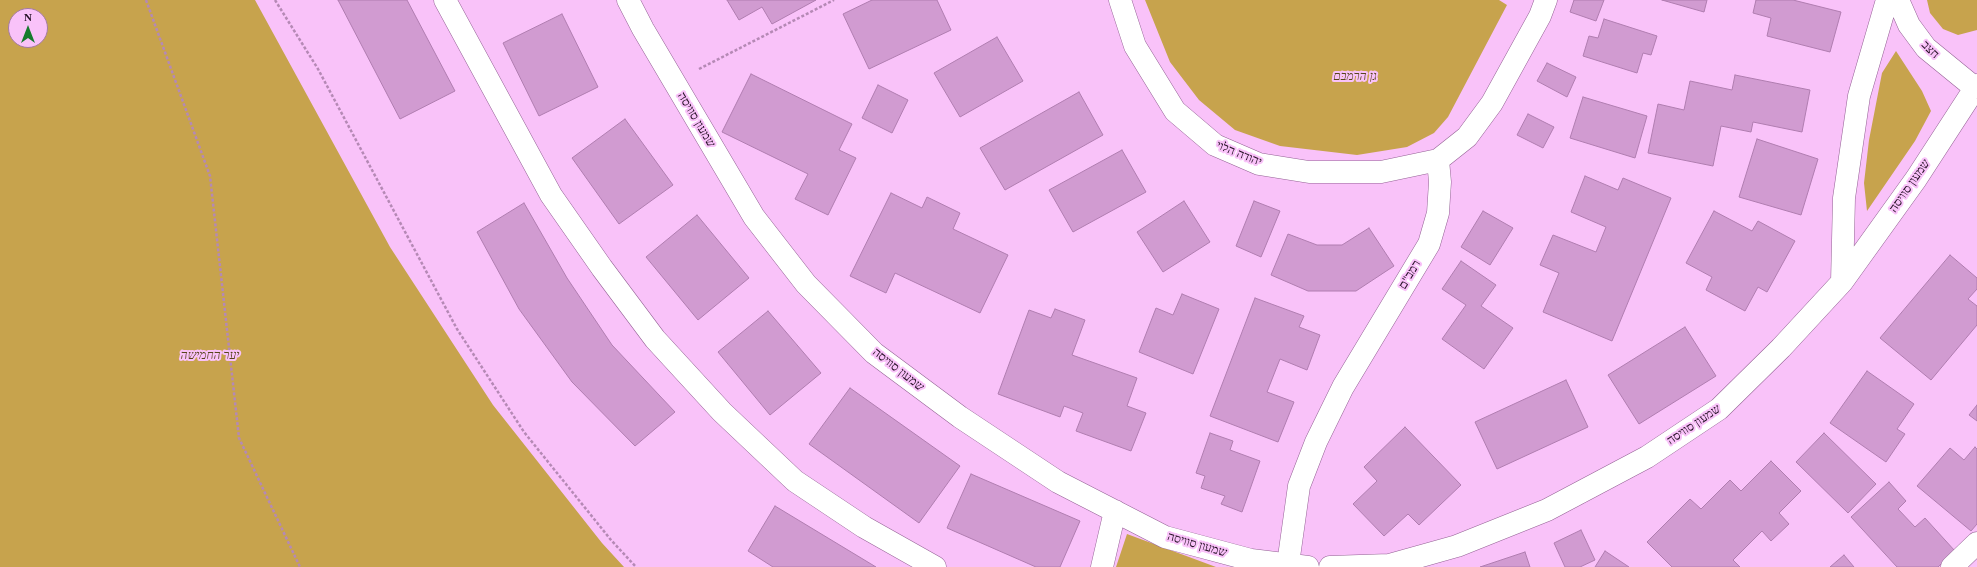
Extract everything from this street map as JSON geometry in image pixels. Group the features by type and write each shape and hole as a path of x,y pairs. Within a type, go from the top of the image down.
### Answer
{"street":[{"path":"445,0 551,195 602,268 655,339 722,412 795,481 864,527 935,567"},
{"name":"שמעון סוויסה","path":"628,0 674,82 754,217 806,284 874,353 960,417 1058,482 1165,537 1251,560 1298,566"},
{"name":"יהודה הלוי","path":"1120,0 1135,46 1175,111 1215,145 1259,164 1309,172 1381,172 1438,160"},
{"path":"1438,160 1467,137 1492,103 1540,16 1546,0"},
{"path":"1842,282 1844,198 1859,96 1887,0"},
{"name":"חצב","path":"1898,0 1909,25 1926,48 1976,87"},
{"name":"שמעון סוויסה","path":"1330,567 1389,565 1458,546 1548,510 1647,457 1719,410 1781,348 1842,282 1916,179 1976,87"},
{"name":"רמב\"ם","path":"1298,566 1299,486 1316,442 1343,386 1429,244 1438,213 1440,182 1438,160"},
{"path":"1102,567 1115,511"},
{"path":"1952,567 1977,543"}],"path":[{"path":"146,0 210,176 239,438 300,567"},
{"path":"275,0 318,69 457,329 524,432 611,540 636,567"},
{"path":"674,82 834,0"}],"green space":[{"name":"יער החמישה","path":"0,0 255,0 390,247 493,405 602,543 624,567 0,567"},
{"name":"גן הרמבם","path":"1145,0 1499,0 1507,5 1448,117 1434,133 1407,147 1357,155 1280,146 1235,130 1199,100 1170,62"},
{"path":"1927,0 1977,0 1977,30 1958,35 1943,29 1930,13"},
{"path":"1896,51 1922,91 1931,111 1915,141 1867,211 1864,183 1869,140 1882,73"},
{"path":"1127,534 1216,567 1116,567"}],"building":[{"path":"338,0 407,0 455,91 400,119"},
{"path":"727,0 816,0 772,24 762,7 739,20"},
{"path":"872,0 937,0 951,30 869,69 843,14"},
{"path":"1574,0 1604,0 1596,21 1570,12"},
{"path":"1662,0 1707,0 1704,12"},
{"path":"1756,0 1793,0 1841,12 1830,52 1767,36 1771,18 1753,13"},
{"path":"562,14 598,87 539,116 503,43"},
{"path":"1604,19 1657,36 1651,55 1643,53 1637,73 1583,56 1589,36 1598,38"},
{"path":"997,37 1023,81 960,117 934,73"},
{"path":"1547,63 1576,77 1567,97 1537,81"},
{"path":"751,74 852,124 839,150 856,158 828,215 795,199 808,174 722,132"},
{"path":"1735,75 1810,90 1802,132 1753,122 1751,132 1721,126 1713,166 1648,153 1658,104 1684,110 1690,81 1732,90"},
{"path":"878,85 908,100 892,133 862,118"},
{"path":"1079,92 1103,135 1005,190 980,148"},
{"path":"1583,97 1647,116 1635,158 1570,138"},
{"path":"1528,114 1554,127 1543,148 1517,135"},
{"path":"625,119 673,185 619,224 572,158"},
{"path":"1757,139 1818,159 1801,215 1739,197"},
{"path":"1122,150 1146,192 1073,232 1049,190"},
{"path":"1585,176 1618,190 1623,178 1671,198 1612,341 1543,312 1559,273 1540,265 1553,235 1596,252 1606,227 1571,212"},
{"path":"891,193 922,208 927,197 960,213 953,229 1008,255 980,313 895,273 886,293 850,276"},
{"path":"1184,201 1210,242 1163,272 1137,232"},
{"path":"1254,201 1280,211 1261,257 1236,246"},
{"path":"524,203 567,278 612,345 675,412 635,446 572,382 519,309 477,232"},
{"path":"1483,211 1513,228 1490,265 1461,247"},
{"path":"1714,211 1752,231 1758,221 1795,241 1767,292 1758,287 1745,311 1706,290 1712,277 1686,263"},
{"path":"697,215 749,278 698,320 646,257"},
{"path":"1369,228 1394,266 1356,291 1308,291 1271,275 1288,234 1317,245 1342,245"},
{"path":"1950,255 1977,278 1977,289 1968,299 1977,306 1977,325 1931,380 1880,338"},
{"path":"1461,261 1496,285 1481,306 1513,328 1484,369 1442,339 1466,305 1442,289"},
{"path":"1182,294 1219,309 1193,374 1139,352 1156,308 1173,315"},
{"path":"1255,298 1304,316 1299,327 1320,335 1307,370 1280,359 1267,392 1294,402 1278,442 1210,416"},
{"path":"1055,309 1085,320 1072,355 1137,378 1127,406 1146,413 1131,451 1076,431 1083,413 1064,406 1060,417 998,394 1029,310 1051,318"},
{"path":"768,311 821,373 770,415 718,352"},
{"path":"1685,327 1716,376 1639,424 1608,375"},
{"path":"1867,371 1914,404 1897,429 1905,434 1886,462 1830,423"},
{"path":"1566,380 1588,427 1497,469 1475,422"},
{"path":"850,388 960,466 919,523 809,444"},
{"path":"1977,405 1977,421 1969,415"},
{"path":"1405,427 1461,485 1419,525 1408,514 1384,536 1353,504 1377,481 1364,467"},
{"path":"1210,433 1233,441 1230,450 1260,461 1242,512 1221,504 1225,496 1201,488 1205,476 1196,473"},
{"path":"1824,433 1876,484 1848,513 1796,462"},
{"path":"1975,447 1977,449 1977,524 1971,531 1917,486 1950,448 1964,460"},
{"path":"1771,461 1801,491 1779,513 1789,524 1771,541 1762,531 1733,560 1740,567 1672,567 1647,542 1690,499 1701,509 1730,480 1741,491"},
{"path":"971,474 1080,521 1060,567 1036,567 947,528"},
{"path":"1889,482 1906,501 1898,509 1915,527 1925,518 1955,551 1938,567 1897,567 1851,517"},
{"path":"775,506 876,567 773,567 748,551"},
{"path":"1581,530 1595,560 1580,567 1565,567 1554,543"},
{"path":"1605,551 1629,567 1595,567"},
{"path":"1525,552 1530,567 1480,567"},
{"path":"1844,555 1854,567 1830,567"}]}
